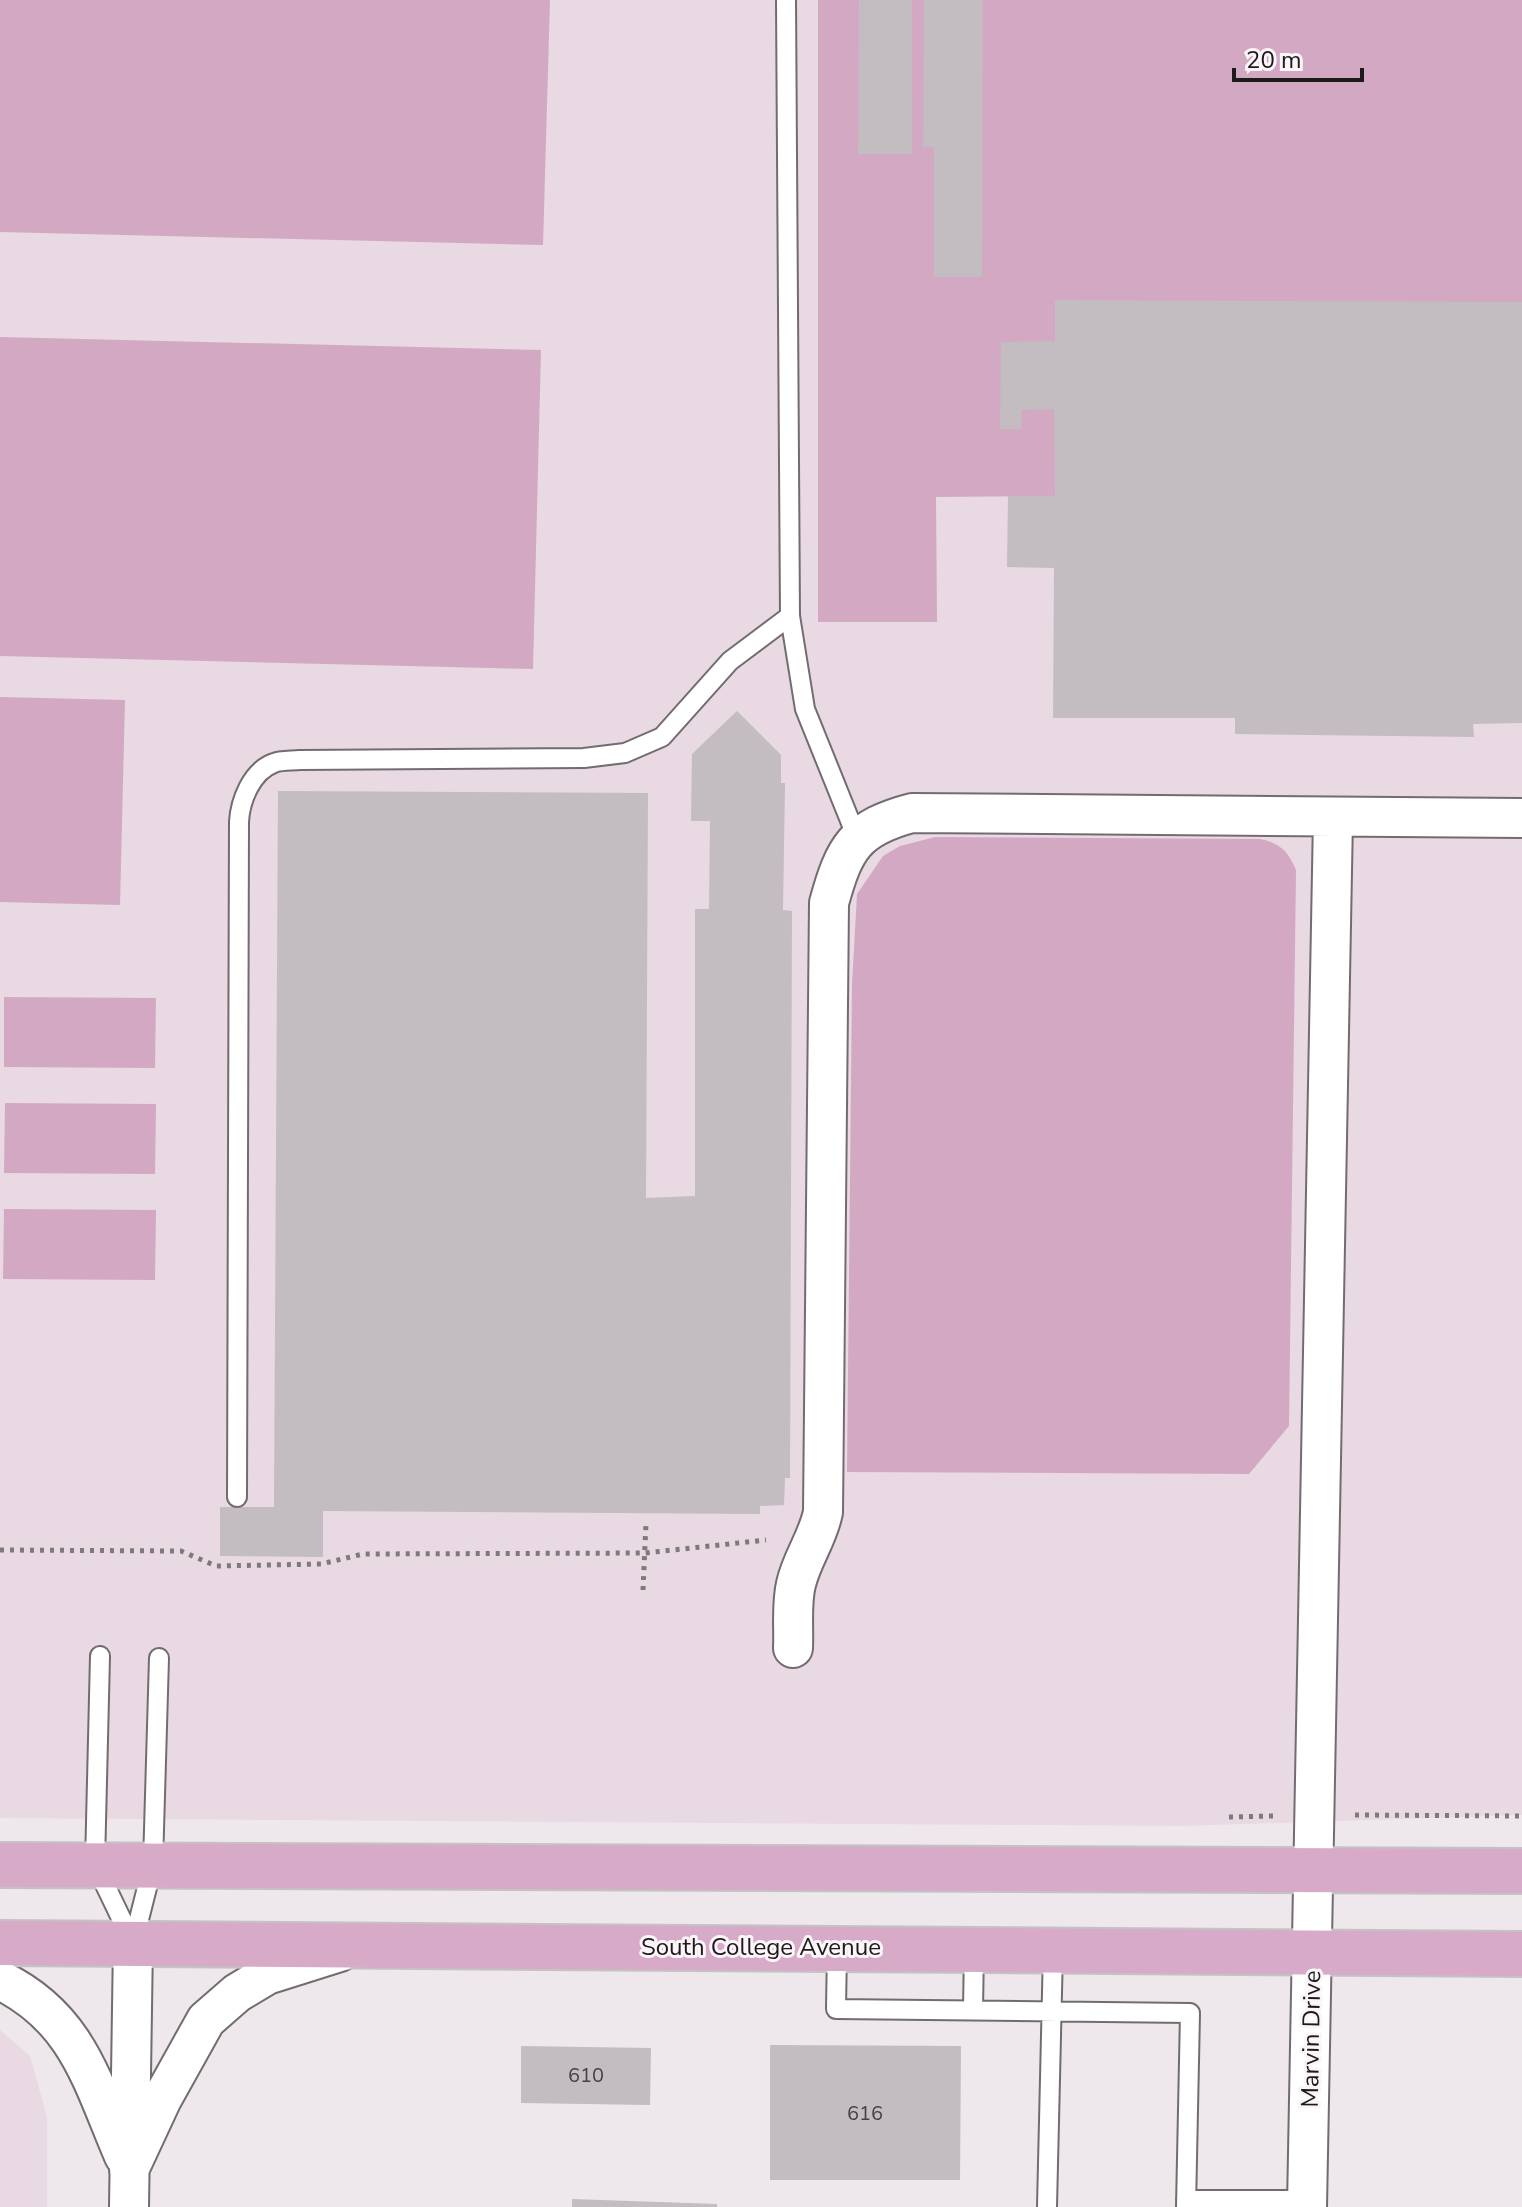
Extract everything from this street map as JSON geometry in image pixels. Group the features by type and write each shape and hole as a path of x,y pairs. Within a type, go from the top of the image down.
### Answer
{"main road":[{"path":"0,1865 1522,1871"},
{"name":"South College Avenue","path":"0,1943 1522,1954"}],"street":[{"path":"793,1648 795,1585 819,1534 823,1500 829,903 841,861 857,838 882,821 912,813 1522,818"},
{"name":"Marvin Drive","path":"1308,2204 1333,818"},
{"path":"129,2207 133,1943"},
{"path":"129,2170 162,2099 206,2020 237,1993 267,1975 363,1945"},
{"path":"0,1980 39,2002 61,2024 83,2061 129,2170"}],"lane":[{"path":"786,0 790,616 805,709 857,838"},
{"path":"237,1497 240,802 252,783 271,763 300,760 584,758 625,753 662,737 730,661 790,616"},
{"path":"100,1656 95,1864 133,1943"},
{"path":"133,1943 153,1864 159,1658"},
{"path":"837,1948 836,2009 1190,2013 1186,2204 1308,2204"},
{"path":"973,2010 974,1949"},
{"path":"1047,2207 1053,1950"}],"path":[{"path":"643,1590 646,1523"},
{"path":"0,1550 181,1551 216,1566 321,1564 363,1554 645,1553 766,1540"},
{"path":"1229,1817 1522,1816"}],"shaded area":[{"path":"0,0 1522,0 1522,1815 1183,1826 0,1818"},
{"path":"0,0 550,0 543,245 0,232"},
{"path":"818,0 1522,0 1522,590 1054,496 936,497 937,622 818,622"},
{"path":"0,337 541,350 533,669 0,656"},
{"path":"0,697 125,700 120,905 0,902"},
{"path":"935,837 1260,839 1278,846 1293,863 1296,870 1289,1426 1249,1474 847,1472 852,984 857,894 883,856 900,846"},
{"path":"4,997 156,998 155,1068 4,1067"},
{"path":"5,1103 156,1104 155,1174 4,1173"},
{"path":"4,1209 156,1210 155,1280 3,1279"},
{"path":"0,2030 30,2056 47,2117 47,2207 0,2207"}],"building":[{"path":"859,0 912,0 912,154 858,154"},
{"path":"924,0 983,0 982,277 934,277 934,147 923,147"},
{"path":"1055,300 1522,302 1522,723 1473,724 1474,737 1235,734 1235,718 1053,718 1054,568 1007,567 1008,496 1055,496 1054,409 1022,410 1021,429 1000,429 1001,342 1055,341"},
{"path":"737,711 781,755 781,783 785,783 783,910 792,911 790,1478 785,1478 784,1505 760,1506 760,1514 323,1511 323,1557 220,1556 220,1507 274,1507 278,791 648,793 646,1198 695,1196 695,909 709,909 710,821 691,821 692,754"},
{"path":"770,2045 961,2046 960,2180 770,2180"},
{"path":"521,2046 651,2048 650,2105 521,2103"},
{"path":"572,2199 717,2204 717,2207 572,2207"}]}
